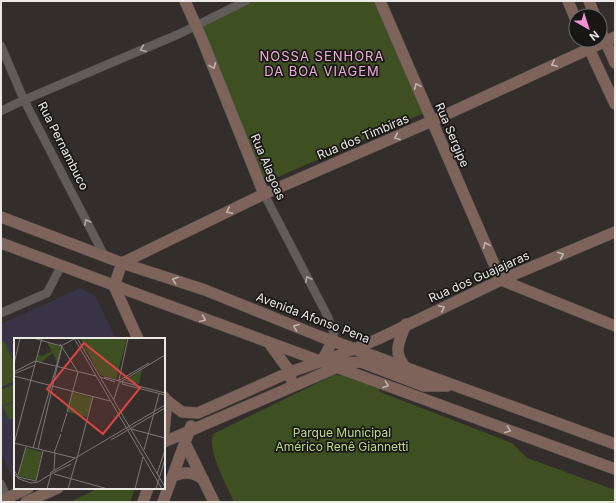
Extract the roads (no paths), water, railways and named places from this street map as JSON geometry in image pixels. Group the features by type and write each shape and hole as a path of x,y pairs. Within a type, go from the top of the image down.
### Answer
{"street":[{"name":"Rua Alagoas","path":"184,1 196,25 264,194 328,317 334,334 333,340"},
{"path":"1,111 196,25 246,1"},
{"name":"Rua Sergipe","path":"380,1 501,280"},
{"path":"610,39 615,63"},
{"name":"Rua Pernambuco","path":"1,46 24,100 105,257"},
{"name":"Rua dos Timbiras","path":"122,263 264,194 432,121 579,48"},
{"path":"589,48 615,104"},
{"name":"Avenida Afonso Pena","path":"1,217 105,257 205,290 406,368 615,444"},
{"name":"Rua dos Guajajaras","path":"198,413 290,372 322,362 356,348 501,280 615,232"},
{"path":"1,243 114,286 322,362 338,366 615,469"},
{"path":"122,263 114,286 138,338"},
{"path":"1,313 47,293 61,266"},
{"path":"501,280 615,326"},
{"path":"406,324 398,347 399,360 406,368"},
{"path":"322,362 333,340"},
{"path":"268,342 290,372 290,380 286,388"},
{"path":"165,442 286,388 347,363 361,362 424,386 458,386"},
{"path":"163,502 190,430 198,413 182,412 165,397"},
{"path":"165,397 165,429"},
{"path":"185,443 214,502"},
{"path":"173,476 182,473 193,473 203,479"},
{"path":"5,496 25,489"},
{"path":"26,502 56,489"},
{"path":"143,502 148,489"}],"district":[{"name":"NOSSA SENHORA DA BOA VIAGEM","path":"322,64"}],"park label":[{"name":"Parque Municipal Américo Renê Giannetti","path":"342,440"}]}
